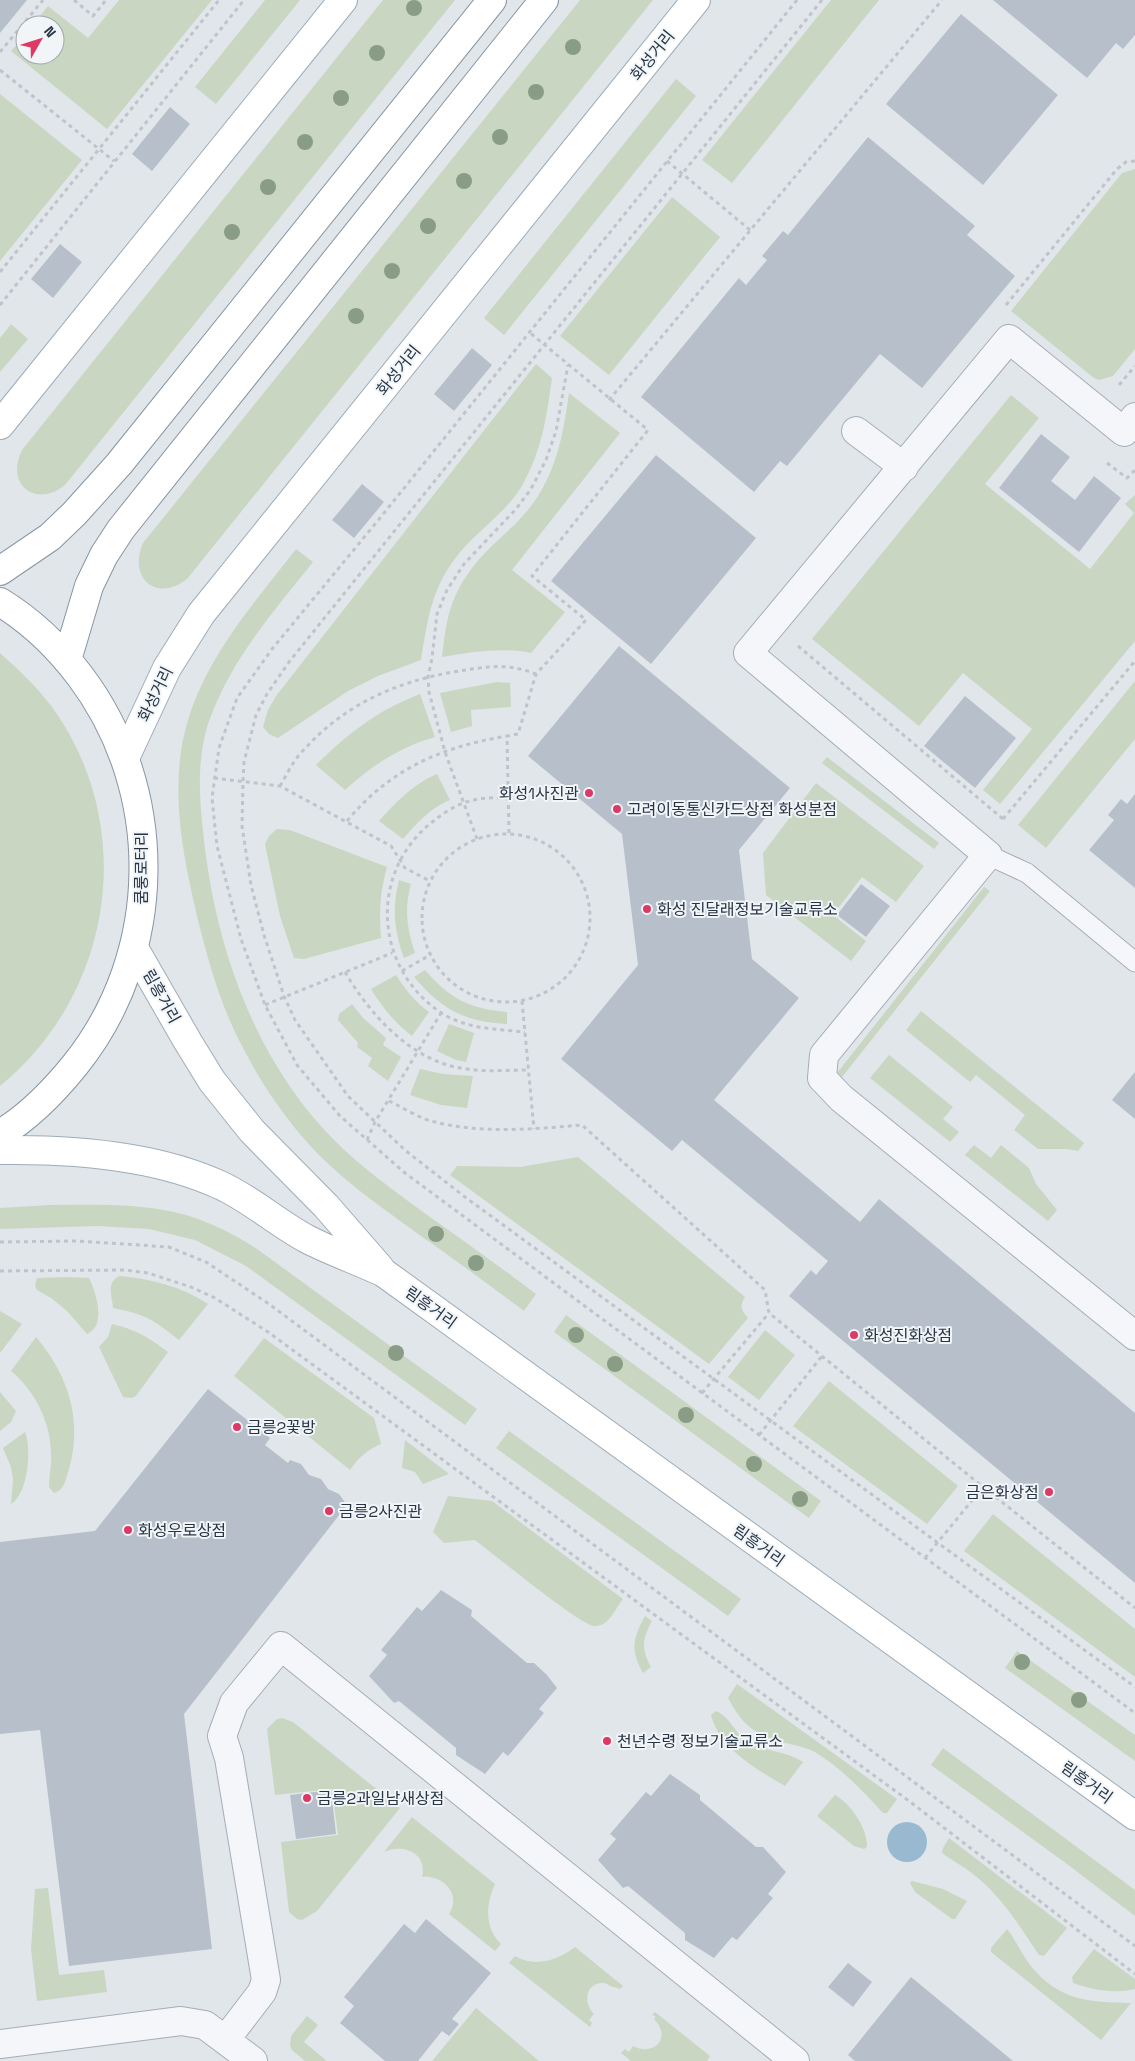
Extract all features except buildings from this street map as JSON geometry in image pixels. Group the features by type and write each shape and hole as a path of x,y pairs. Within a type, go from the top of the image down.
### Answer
{"main road":[{"path":"0,425 344,0"},
{"path":"0,571 50,537 119,464 492,0"},
{"path":"67,660 89,586 104,555 120,529 544,0"},
{"name":"화성거리","path":"125,758 167,668 201,614 696,0"},
{"name":"쿰룽로터리","path":"0,602 40,632 67,660 95,698 110,723 125,758 136,795 145,871 142,910 134,948 123,984 106,1019 86,1051 62,1081 35,1108 0,1134"},
{"name":"림흥거리","path":"134,948 212,1081 252,1131 326,1206 384,1272 1135,1816"},
{"name":"림흥거리","path":"0,1150 30,1149 95,1154 149,1163 183,1172 220,1185 265,1211 306,1239 384,1272"}],"street":[{"path":"1135,417 1124,432 1009,339 748,653 988,855 824,1055 822,1078 841,1098 1135,1336"},
{"path":"856,431 904,467"},
{"path":"226,2039 262,1992 266,1980 229,1758 222,1736 234,1702 281,1646 795,2061"},
{"path":"0,2044 181,2021 205,2025 253,2061"}],"lane":[{"path":"988,855 1027,873 1135,962"}],"path":[{"path":"0,52 43,0"},
{"path":"74,0 93,16 106,0"},
{"path":"0,272 219,0"},
{"path":"0,305 244,0"},
{"path":"797,0 272,649 237,698 219,748 214,778 212,798 217,846 241,940 265,1005 297,1065 340,1116 405,1173 1135,1713"},
{"path":"822,0 289,662 267,694 256,715 244,762 242,826 251,885 264,935 284,996 295,1020 348,1096 406,1151 465,1197 1135,1686"},
{"path":"609,400 942,0"},
{"path":"0,70 114,161"},
{"path":"667,161 750,230"},
{"path":"1000,313 1117,169 1126,162 1135,161"},
{"path":"346,821 362,802 388,780 419,762 480,741 518,734 536,674 586,620 532,576 648,430 609,400 529,332"},
{"path":"477,839 445,752 430,692 428,677 438,614 447,590 464,564 516,509 531,489 546,460 556,431 568,365"},
{"path":"1112,388 1122,382 1135,366"},
{"path":"1104,460 1127,478 1135,470"},
{"path":"791,640 1002,819"},
{"path":"988,855 1002,819 1135,661"},
{"path":"280,786 299,755 322,732 346,713 371,697 396,686 428,677 499,666 518,667 536,674"},
{"path":"507,736 509,833"},
{"path":"214,778 280,786 391,846 405,868 430,881"},
{"path":"508,798 474,800 441,814 423,829 399,860 389,888 387,914 392,953 402,971 425,999 441,1013 485,1029 525,1032"},
{"path":"509,833 532,837 553,848 565,858 583,883 590,905 590,928 584,950 573,971 557,987 536,998 514,1003 491,1002 469,995 450,982 434,964 424,943 421,920 424,897 430,881 446,858 465,844 477,839 509,833"},
{"path":"265,1005 392,953"},
{"path":"402,971 430,955"},
{"path":"346,972 360,998 394,1033 418,1052 435,1060 468,1070 529,1070"},
{"path":"522,1001 534,1129"},
{"path":"367,1140 375,1122 390,1101 441,1013"},
{"path":"390,1101 434,1122 475,1128 534,1129 582,1125 766,1290 769,1313 983,1488 1135,1608"},
{"path":"0,1242 77,1241 170,1247 206,1262 269,1304 1135,1946"},
{"path":"0,1271 125,1270 171,1279 214,1298 268,1332 901,1796 1135,1974"},
{"path":"702,1393 769,1313"},
{"path":"759,1435 822,1356"},
{"path":"925,1558 983,1488"}],"green space":[{"path":"119,0 212,0 107,129 28,65 65,65 65,20 88,38"},
{"path":"265,0 300,0 216,104 195,87"},
{"path":"383,0 455,0 65,485 54,492 43,494 34,493 26,489 20,482 17,473 22,450"},
{"path":"580,0 653,0 187,579 176,586 165,588 156,587 148,583 142,576 139,567 139,556 143,543"},
{"path":"831,0 879,0 732,183 702,160"},
{"path":"48,6 59,15 41,15"},
{"path":"15,46 15,54 11,51"},
{"path":"676,79 696,96 504,335 484,318"},
{"path":"0,94 82,160 0,261"},
{"path":"1135,169 1135,349 1113,376 1099,380 1094,378 1011,311 1122,173"},
{"path":"672,197 720,237 609,375 560,336"},
{"path":"11,324 28,339 0,372 0,338"},
{"path":"536,364 552,378 546,419 535,458 516,495 462,550 446,572 431,608 421,660 378,676 348,691 278,738 269,734 263,727 268,710 276,696"},
{"path":"569,393 620,433 512,570 565,612 531,653 498,650 442,657 445,633 457,591 478,561 525,514 547,479 560,444"},
{"path":"1011,395 1039,418 985,484 1090,569 1134,513 1125,504 1135,495 1135,641 1000,804 983,790 1032,729 963,673 919,726 812,639"},
{"path":"296,549 313,562 267,619 240,658 217,701 204,737 200,791 203,831 217,915 228,957 243,998 261,1037 282,1074 307,1109 345,1151 389,1187 536,1294 524,1311 365,1195 330,1166 308,1143 266,1088 249,1059 227,1013 210,965 191,892 182,842 178,792 183,742 189,717 198,693 221,649"},
{"path":"0,653 28,679 52,707 79,754 96,804 104,855 101,907 89,957 68,1005 38,1048 0,1086"},
{"path":"1135,681 1135,739 1046,848 1018,825"},
{"path":"497,682 510,683 511,707 471,710 472,726 451,732 440,693"},
{"path":"420,694 435,737 410,746 387,758 345,790 316,765 352,733 377,715"},
{"path":"827,757 939,843 934,849 822,763"},
{"path":"437,774 450,800 430,812 403,839 379,821 398,800 420,783"},
{"path":"816,783 924,866 896,902 862,877 833,915 866,941 851,961 766,895 763,853"},
{"path":"277,829 290,830 387,867 381,902 381,938 304,959 294,958 280,916 265,844 269,836"},
{"path":"399,880 411,884 407,918 415,953 404,958 395,919 395,900"},
{"path":"984,887 990,891 842,1077 837,1073"},
{"path":"425,970 451,995 471,1005 507,1012 507,1024 492,1023 466,1017 444,1005 434,998 414,977"},
{"path":"396,975 419,1004 429,1012 412,1036 389,1014 371,989"},
{"path":"352,1004 363,1018 386,1038 383,1045 401,1057 388,1081 368,1066 372,1058 357,1047 358,1043 338,1020 339,1014"},
{"path":"921,1011 1084,1143 1078,1151 1038,1149 1014,1130 1025,1115 976,1075 970,1082 906,1030"},
{"path":"449,1024 474,1033 466,1062 456,1060 437,1051"},
{"path":"889,1055 953,1107 943,1119 959,1132 950,1142 870,1078"},
{"path":"420,1069 443,1074 473,1076 467,1108 441,1105 410,1095"},
{"path":"974,1145 991,1158 1001,1145 1029,1168 1036,1184 1057,1210 1048,1221 965,1155"},
{"path":"578,1157 745,1297 742,1308 748,1318 709,1364 450,1175 457,1166 520,1167"},
{"path":"50,1205 108,1205 166,1210 203,1221 224,1230 257,1249 477,1409 465,1425 246,1266 195,1240 149,1229 98,1226 0,1229 0,1208"},
{"path":"119,1276 165,1284 187,1292 208,1304 179,1340 149,1319 113,1308 111,1286 112,1282"},
{"path":"37,1278 89,1278 92,1284 97,1300 98,1316 97,1324 87,1334 67,1311 37,1290 35,1286"},
{"path":"0,1311 22,1324 0,1353"},
{"path":"566,1315 821,1501 809,1518 554,1332"},
{"path":"112,1324 142,1335 168,1352 136,1396 132,1398 123,1397 99,1347 108,1337"},
{"path":"765,1330 795,1355 759,1400 728,1377"},
{"path":"36,1337 57,1367 70,1399 73,1415 73,1451 69,1469 63,1486 54,1493 49,1487 51,1452 48,1429 34,1397 11,1371"},
{"path":"264,1338 374,1418 381,1444 364,1454 350,1470 234,1376"},
{"path":"829,1381 958,1486 927,1524 793,1426"},
{"path":"0,1392 16,1411 11,1422 0,1431"},
{"path":"509,1431 741,1599 728,1616 496,1448"},
{"path":"25,1432 28,1449 27,1471 21,1491 17,1499 11,1504 13,1480 11,1467 3,1448"},
{"path":"405,1440 449,1474 423,1484 415,1472 402,1468"},
{"path":"448,1496 492,1501 623,1599 608,1621 599,1626 594,1626 586,1623 555,1602 475,1540 444,1543 433,1532"},
{"path":"993,1514 1135,1629 1135,1677 964,1551"},
{"path":"645,1616 652,1621 644,1644 651,1667 643,1673 636,1657 635,1644 638,1631"},
{"path":"1017,1651 1135,1735 1135,1761 1005,1668"},
{"path":"737,1684 897,1799 887,1813 883,1813 843,1773 815,1752 760,1734 746,1724 728,1698"},
{"path":"716,1711 721,1713 747,1741 803,1762 785,1786 762,1773 731,1748 722,1738 711,1715"},
{"path":"282,1718 293,1722 400,1808 317,1911 302,1920 297,1919 289,1912 281,1842 338,1835 332,1789 275,1795 267,1729 277,1719"},
{"path":"943,1748 1135,1890 1135,1916 931,1765"},
{"path":"835,1795 847,1804 862,1825 867,1840 867,1847 864,1849 854,1846 817,1816"},
{"path":"412,1817 495,1884 488,1907 488,1915 495,1938 501,1944 495,1951 449,1914 453,1900 452,1893 448,1887 437,1879 422,1877 423,1869 418,1856 412,1852 399,1849 384,1852"},
{"path":"949,1838 1067,1928 1044,1956 1039,1955 996,1895 969,1871 942,1853"},
{"path":"912,1881 943,1889 967,1901 955,1919 952,1919 915,1892 910,1883"},
{"path":"48,1888 59,1975 104,1970 107,1992 37,2001 31,1949 35,1889"},
{"path":"1007,1929 1030,1965 1041,1977 1063,1993 1101,2002 1131,2003 1101,2040 991,1952 991,1948"},
{"path":"575,1947 623,1986 620,1989 603,1983 592,1986 587,1999 590,2010 594,2014 589,2020 592,2023 590,2027 509,1963 515,1956 523,1960 546,1961 561,1956"},
{"path":"1094,1949 1135,1979 1135,1989 1104,1990 1088,1988 1073,1983 1072,1977"},
{"path":"476,2008 539,2061 432,2061"},
{"path":"655,2012 710,2056 707,2061 631,2061 621,2053 625,2049 629,2052 633,2046 648,2049 659,2043 661,2032 654,2019 656,2017 652,2015"},
{"path":"307,2016 318,2025 304,2042 327,2061 305,2061 290,2046 291,2036"}],"water":[{"path":"911,1822 918,1825 924,1831 927,1842 926,1850 918,1859 911,1862 903,1862 896,1859 888,1850 887,1838 890,1831 899,1823"}],"place":[{"name":"화성1사진관","path":"589,793"},
{"name":"고려이동통신카드상점 화성분점","path":"617,809"},
{"name":"화성 진달래정보기술교류소","path":"647,909"},
{"name":"화성진화상점","path":"854,1335"},
{"name":"금릉2꽃방","path":"237,1427"},
{"name":"금은화상점","path":"1049,1492"},
{"name":"금릉2사진관","path":"329,1511"},
{"name":"화성우로상점","path":"128,1530"},
{"name":"천년수령 정보기술교류소","path":"607,1741"},
{"name":"금릉2과일남새상점","path":"307,1798"}]}
